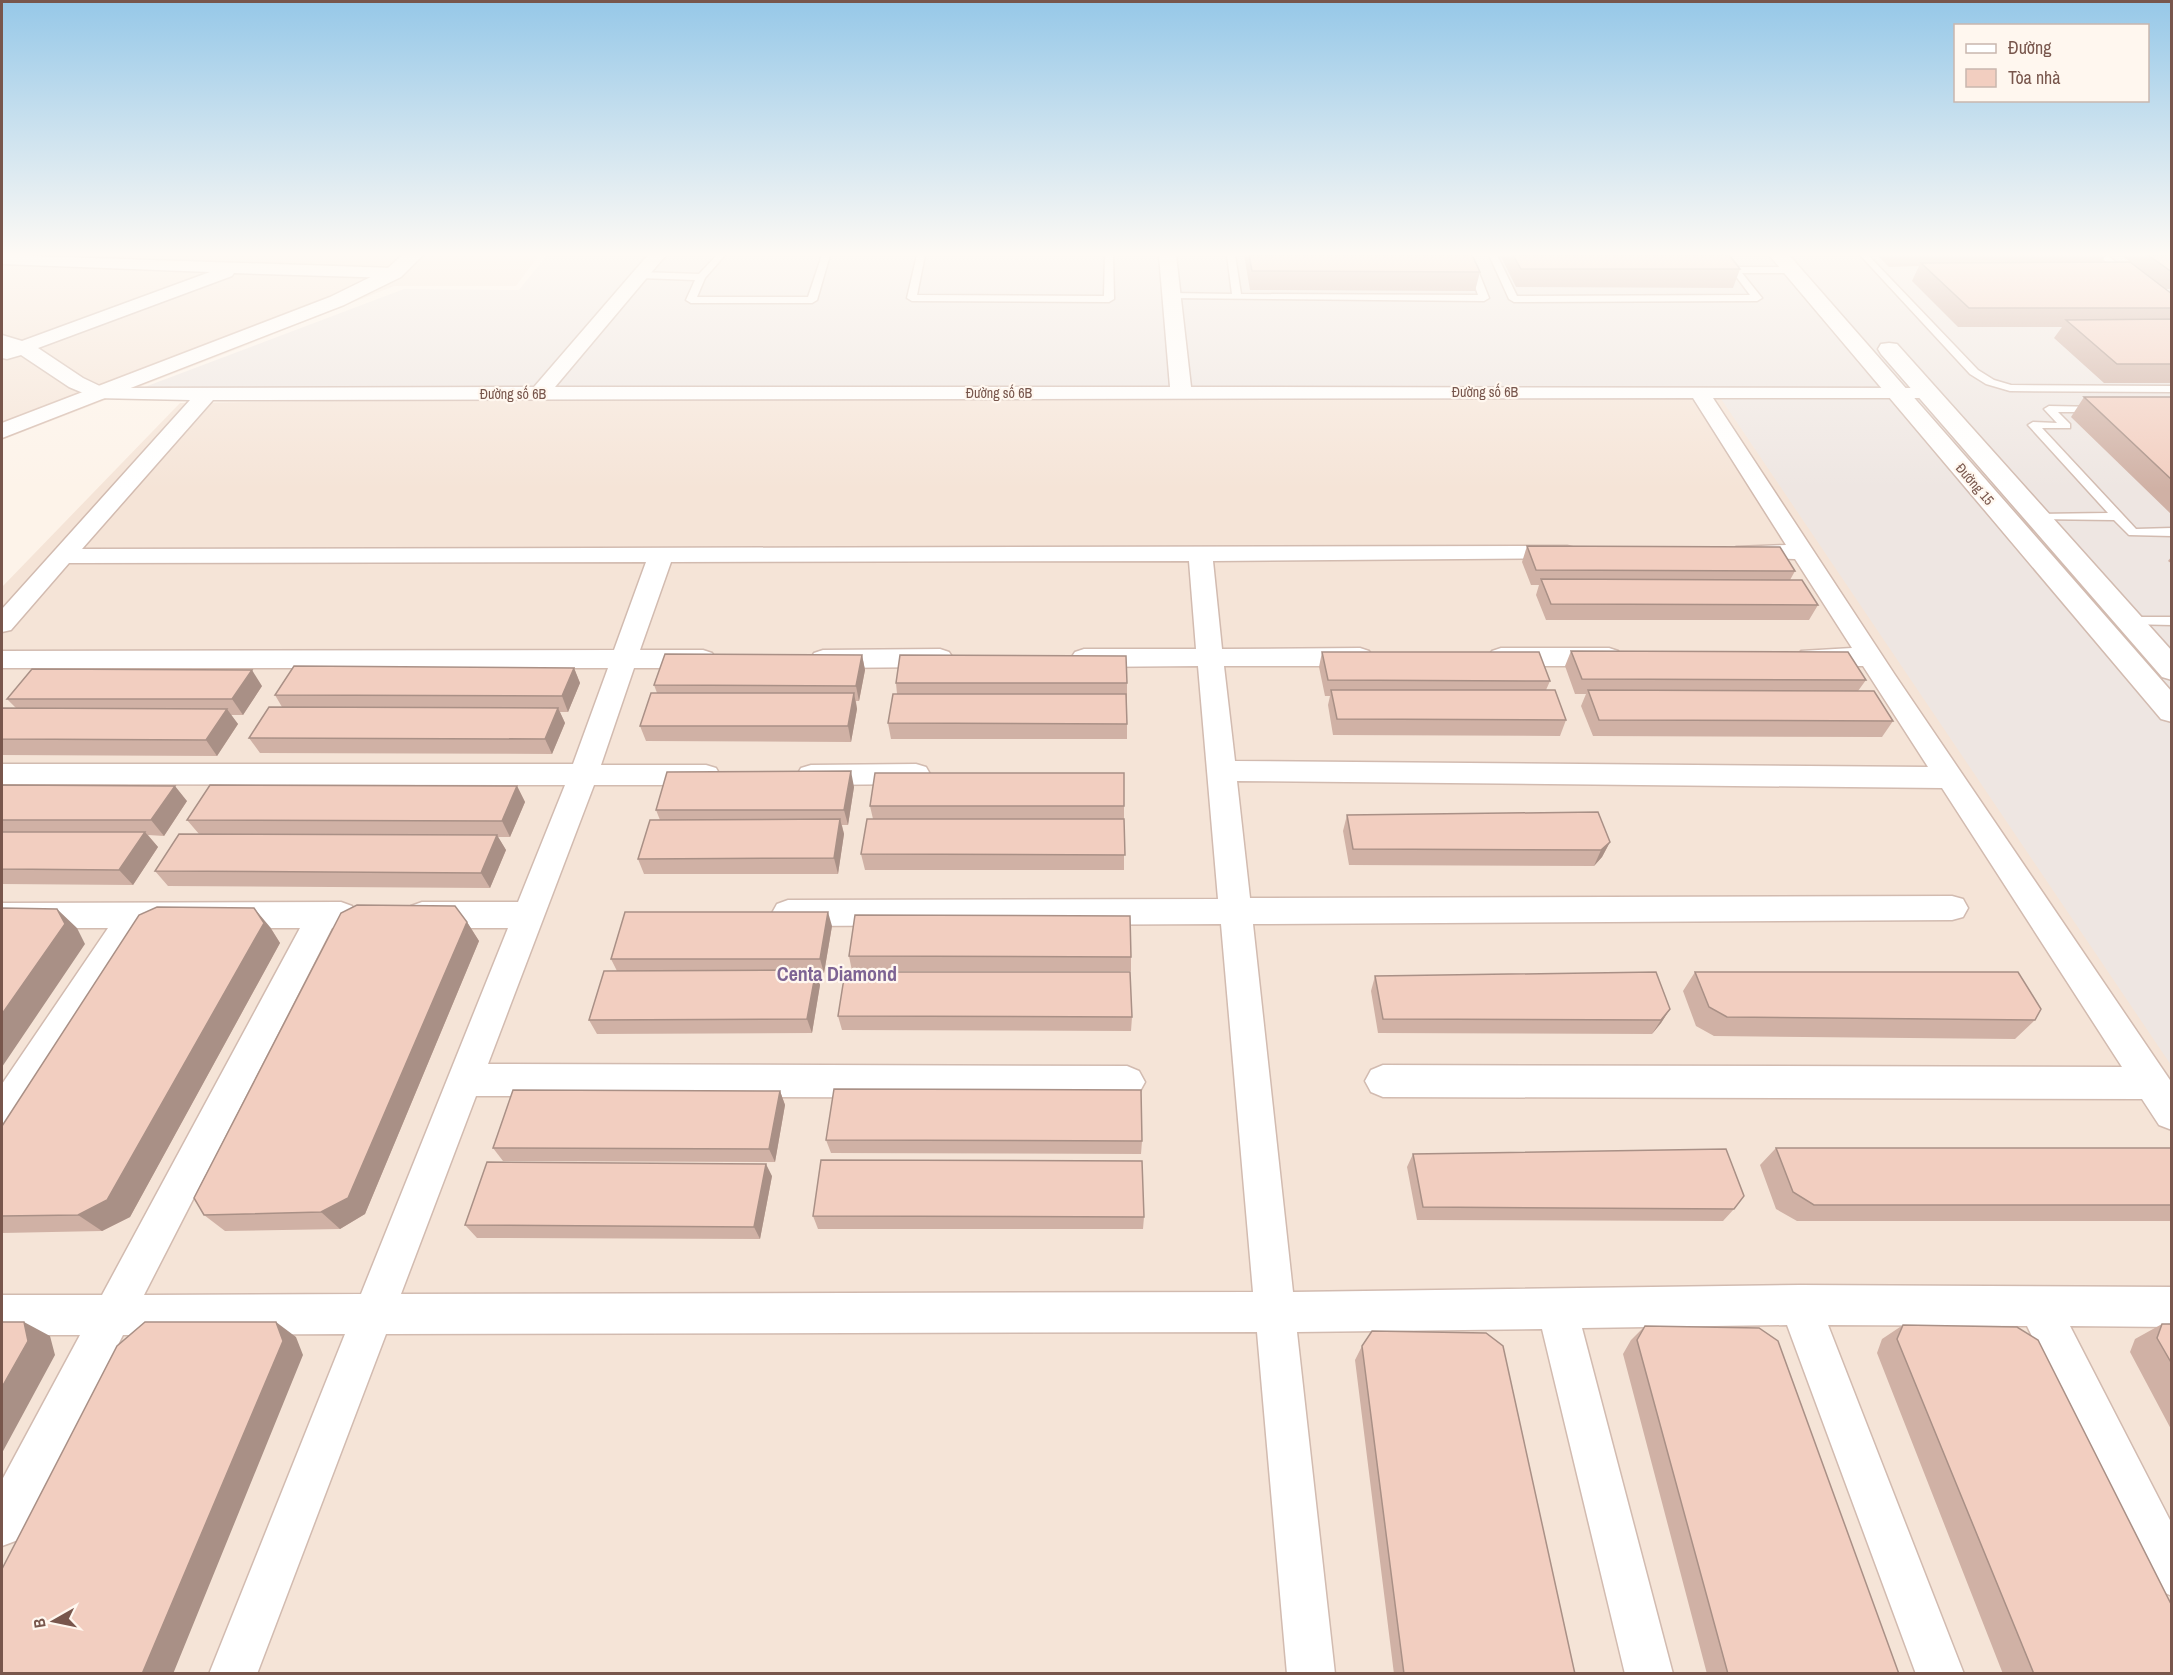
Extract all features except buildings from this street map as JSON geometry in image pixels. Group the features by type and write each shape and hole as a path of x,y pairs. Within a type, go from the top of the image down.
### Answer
{"street":[{"path":"2,356 62,333"},
{"path":"2,431 255,333"},
{"path":"539,394 591,333"},
{"path":"1175,333 1181,393"},
{"name":"Đường 15","path":"1850,333 1897,393 2172,712"},
{"name":"Đường 15","path":"1867,333 1928,392 2172,670"},
{"path":"2,341 22,348 82,387 102,393"},
{"path":"1699,392 1949,778 2172,1114"},
{"name":"Đường số 6B","path":"102,393 206,395 1928,392"},
{"path":"2,624 206,395"},
{"path":"1723,552 1803,552"},
{"path":"64,556 1591,553"},
{"path":"1200,554 1212,657 1251,1081 1277,1312 1311,1674"},
{"path":"233,1674 530,915 583,776 661,555"},
{"path":"1062,658 1386,657"},
{"path":"1480,657 1634,657"},
{"path":"1788,657 1870,657"},
{"path":"801,659 967,658"},
{"path":"2,659 730,659"},
{"path":"1223,771 1949,778"},
{"path":"2,774 737,775"},
{"path":"785,775 940,774"},
{"path":"761,913 1952,908"},
{"path":"2,1113 134,914"},
{"path":"2,915 530,915"},
{"path":"2,1524 323,915"},
{"path":"464,1080 1127,1082"},
{"path":"1383,1081 2152,1083"},
{"path":"2,1315 1277,1312 1800,1305 2172,1307"},
{"path":"1800,1305 1940,1674"},
{"path":"1557,1308 1649,1674"},
{"path":"2039,1308 2172,1573"}],"lane":[{"path":"1937,333 1974,372 1990,382 2010,387 2172,389"},
{"path":"2104,409 2049,409 2066,426 2032,426 2133,533 2172,532"},
{"path":"2037,517 2117,516"},
{"path":"2129,621 2172,621"}],"shaded area":[{"path":"2,333 277,333 240,348 2,440"},
{"path":"287,333 2171,333 2171,1065 1715,390 134,391"},
{"name":"Centa Diamond","path":"1877,380 2171,732 2171,1673 2,1673 2,587 180,403"}],"district":[{"name":"Centa Diamond","path":"837,974"}]}
